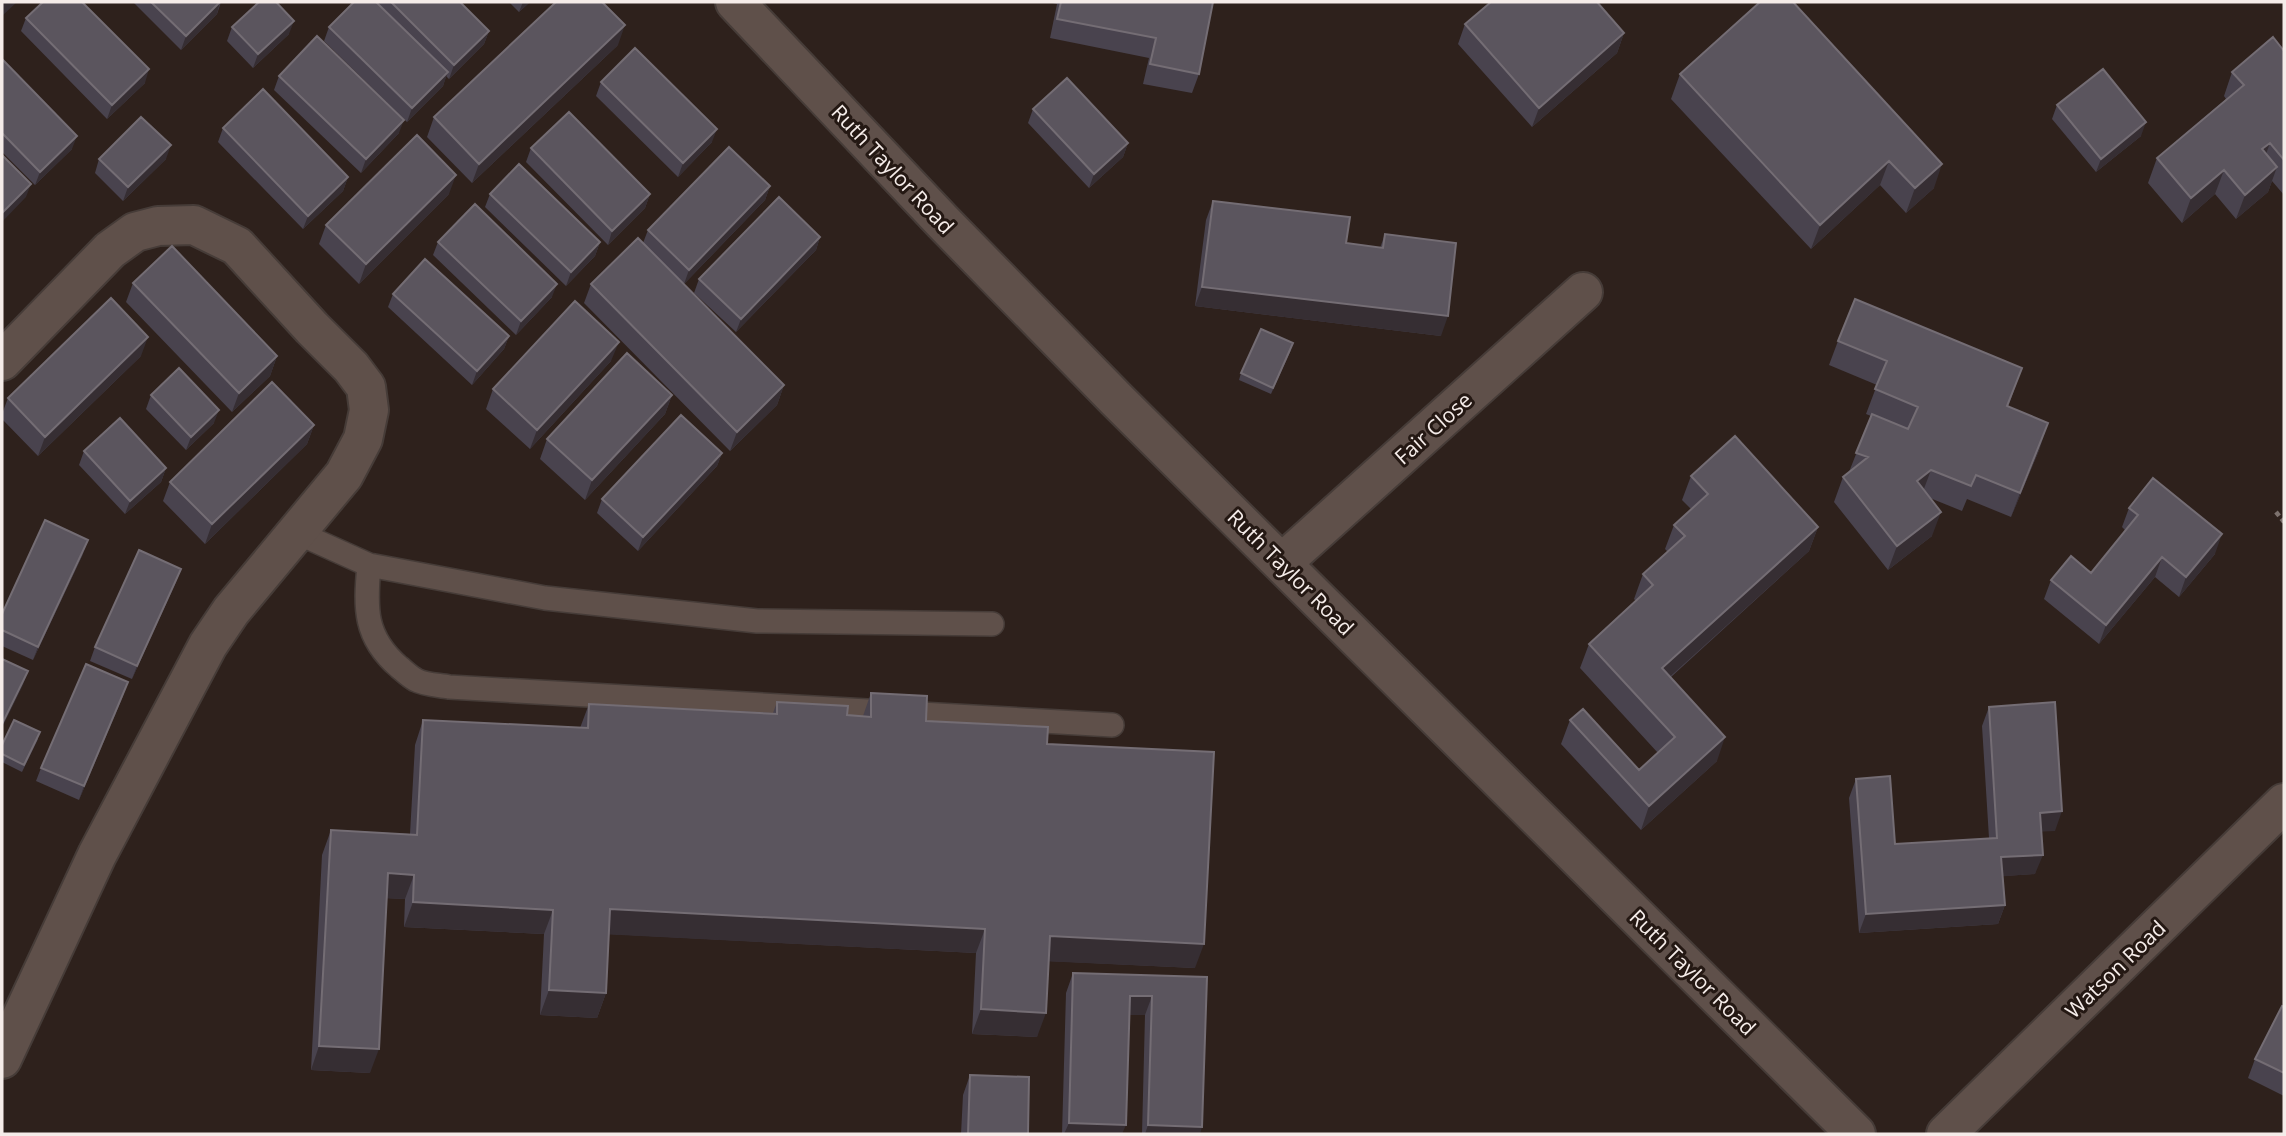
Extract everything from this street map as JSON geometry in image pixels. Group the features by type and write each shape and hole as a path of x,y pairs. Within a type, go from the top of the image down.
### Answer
{"street":[{"name":"Ruth Taylor Road","path":"735,2 943,222 1856,1134"},
{"path":"2,361 110,250 135,232 158,226 194,225 237,246 351,367 366,387 369,410 363,439 344,475 238,602 208,645 97,855 2,1059"},
{"name":"Fair Close","path":"1282,563 1583,292"},
{"name":"Watson Road","path":"1946,1134 2284,803"}],"lane":[{"path":"298,533 369,565 545,598 757,621 992,624"},
{"path":"369,565 366,596 374,637 389,658 417,681 449,687 1112,725"}],"path":[{"path":"2276,512 2284,522"}],"building":[{"path":"43,2 82,2 149,69 112,105 26,18"},
{"path":"151,2 220,2 186,36"},
{"path":"259,2 276,2 294,21 258,54 232,27"},
{"path":"354,2 376,2 448,72 412,108 329,27"},
{"path":"391,2 460,2 489,31 454,65"},
{"path":"556,2 602,2 625,25 479,164 434,117"},
{"path":"1061,2 1213,2 1199,74 1150,64 1156,38 1057,19"},
{"path":"1491,2 1597,2 1624,33 1539,108 1465,24"},
{"path":"1760,2 1793,2 1942,164 1915,188 1889,161 1820,225 1680,74"},
{"path":"317,36 404,120 366,159 279,76"},
{"path":"2273,37 2284,51 2284,160 2270,143 2262,149 2277,167 2245,195 2224,170 2191,198 2157,158 2244,85 2232,72"},
{"path":"635,48 717,129 683,163 601,82"},
{"path":"2,59 77,136 40,172 2,133"},
{"path":"2103,69 2146,122 2101,159 2057,105"},
{"path":"1067,78 1128,143 1094,174 1033,109"},
{"path":"263,89 348,177 308,216 223,128"},
{"path":"569,112 650,194 612,231 531,148"},
{"path":"141,117 171,145 128,187 99,159"},
{"path":"417,135 456,175 366,264 326,225"},
{"path":"729,147 770,186 689,270 648,230"},
{"path":"2,155 31,184 2,213"},
{"path":"519,164 600,242 571,272 490,194"},
{"path":"779,197 820,237 741,319 699,279"},
{"path":"1213,201 1350,217 1346,243 1383,248 1385,234 1456,243 1448,316 1202,287"},
{"path":"475,204 557,284 521,321 438,242"},
{"path":"638,238 784,385 737,432 591,284"},
{"path":"172,246 277,356 239,393 133,283"},
{"path":"425,259 509,336 477,371 393,294"},
{"path":"111,298 148,337 45,437 8,398"},
{"path":"1855,299 2022,368 2007,406 2048,423 2020,493 1976,475 1971,486 1931,470 1917,481 1941,512 1897,546 1843,477 1868,457 1856,453 1872,414 1908,429 1918,407 1875,389 1887,361 1838,341"},
{"path":"575,301 619,342 537,430 493,389"},
{"path":"1261,329 1293,343 1273,388 1241,373"},
{"path":"627,353 672,395 592,480 547,439"},
{"path":"179,368 219,410 191,437 151,395"},
{"path":"272,382 314,425 212,524 170,482"},
{"path":"681,415 722,453 643,537 602,499"},
{"path":"120,418 166,468 130,501 84,451"},
{"path":"1735,436 1818,527 1662,668 1725,737 1649,806 1570,720 1583,709 1639,770 1675,737 1589,644 1653,585 1643,574 1685,536 1674,525 1708,494 1691,476"},
{"path":"2153,478 2222,534 2186,577 2162,557 2106,625 2051,580 2071,556 2091,573 2138,515 2129,508"},
{"path":"45,520 88,540 38,647 2,630 2,614"},
{"path":"139,550 181,569 137,666 95,647"},
{"path":"2,659 28,671 2,724"},
{"path":"86,664 128,682 84,786 41,768"},
{"path":"871,693 927,696 926,721 1048,727 1047,744 1214,752 1204,944 1050,936 1046,1013 981,1009 985,929 610,909 606,993 549,990 553,910 413,902 414,875 388,873 379,1049 319,1046 331,830 417,835 423,720 588,728 589,704 777,714 777,702 848,706 847,715 871,717"},
{"path":"2055,702 2062,811 2040,813 2043,855 2001,857 2005,905 1866,914 1856,779 1890,776 1895,844 1997,838 1989,707"},
{"path":"14,720 40,732 24,765 2,754 2,745"},
{"path":"1073,973 1207,977 1202,1127 1148,1125 1152,996 1130,996 1126,1125 1069,1123"},
{"path":"2282,1006 2284,1007 2284,1073 2255,1059"},
{"path":"970,1075 1029,1077 1028,1134 968,1134"}]}
